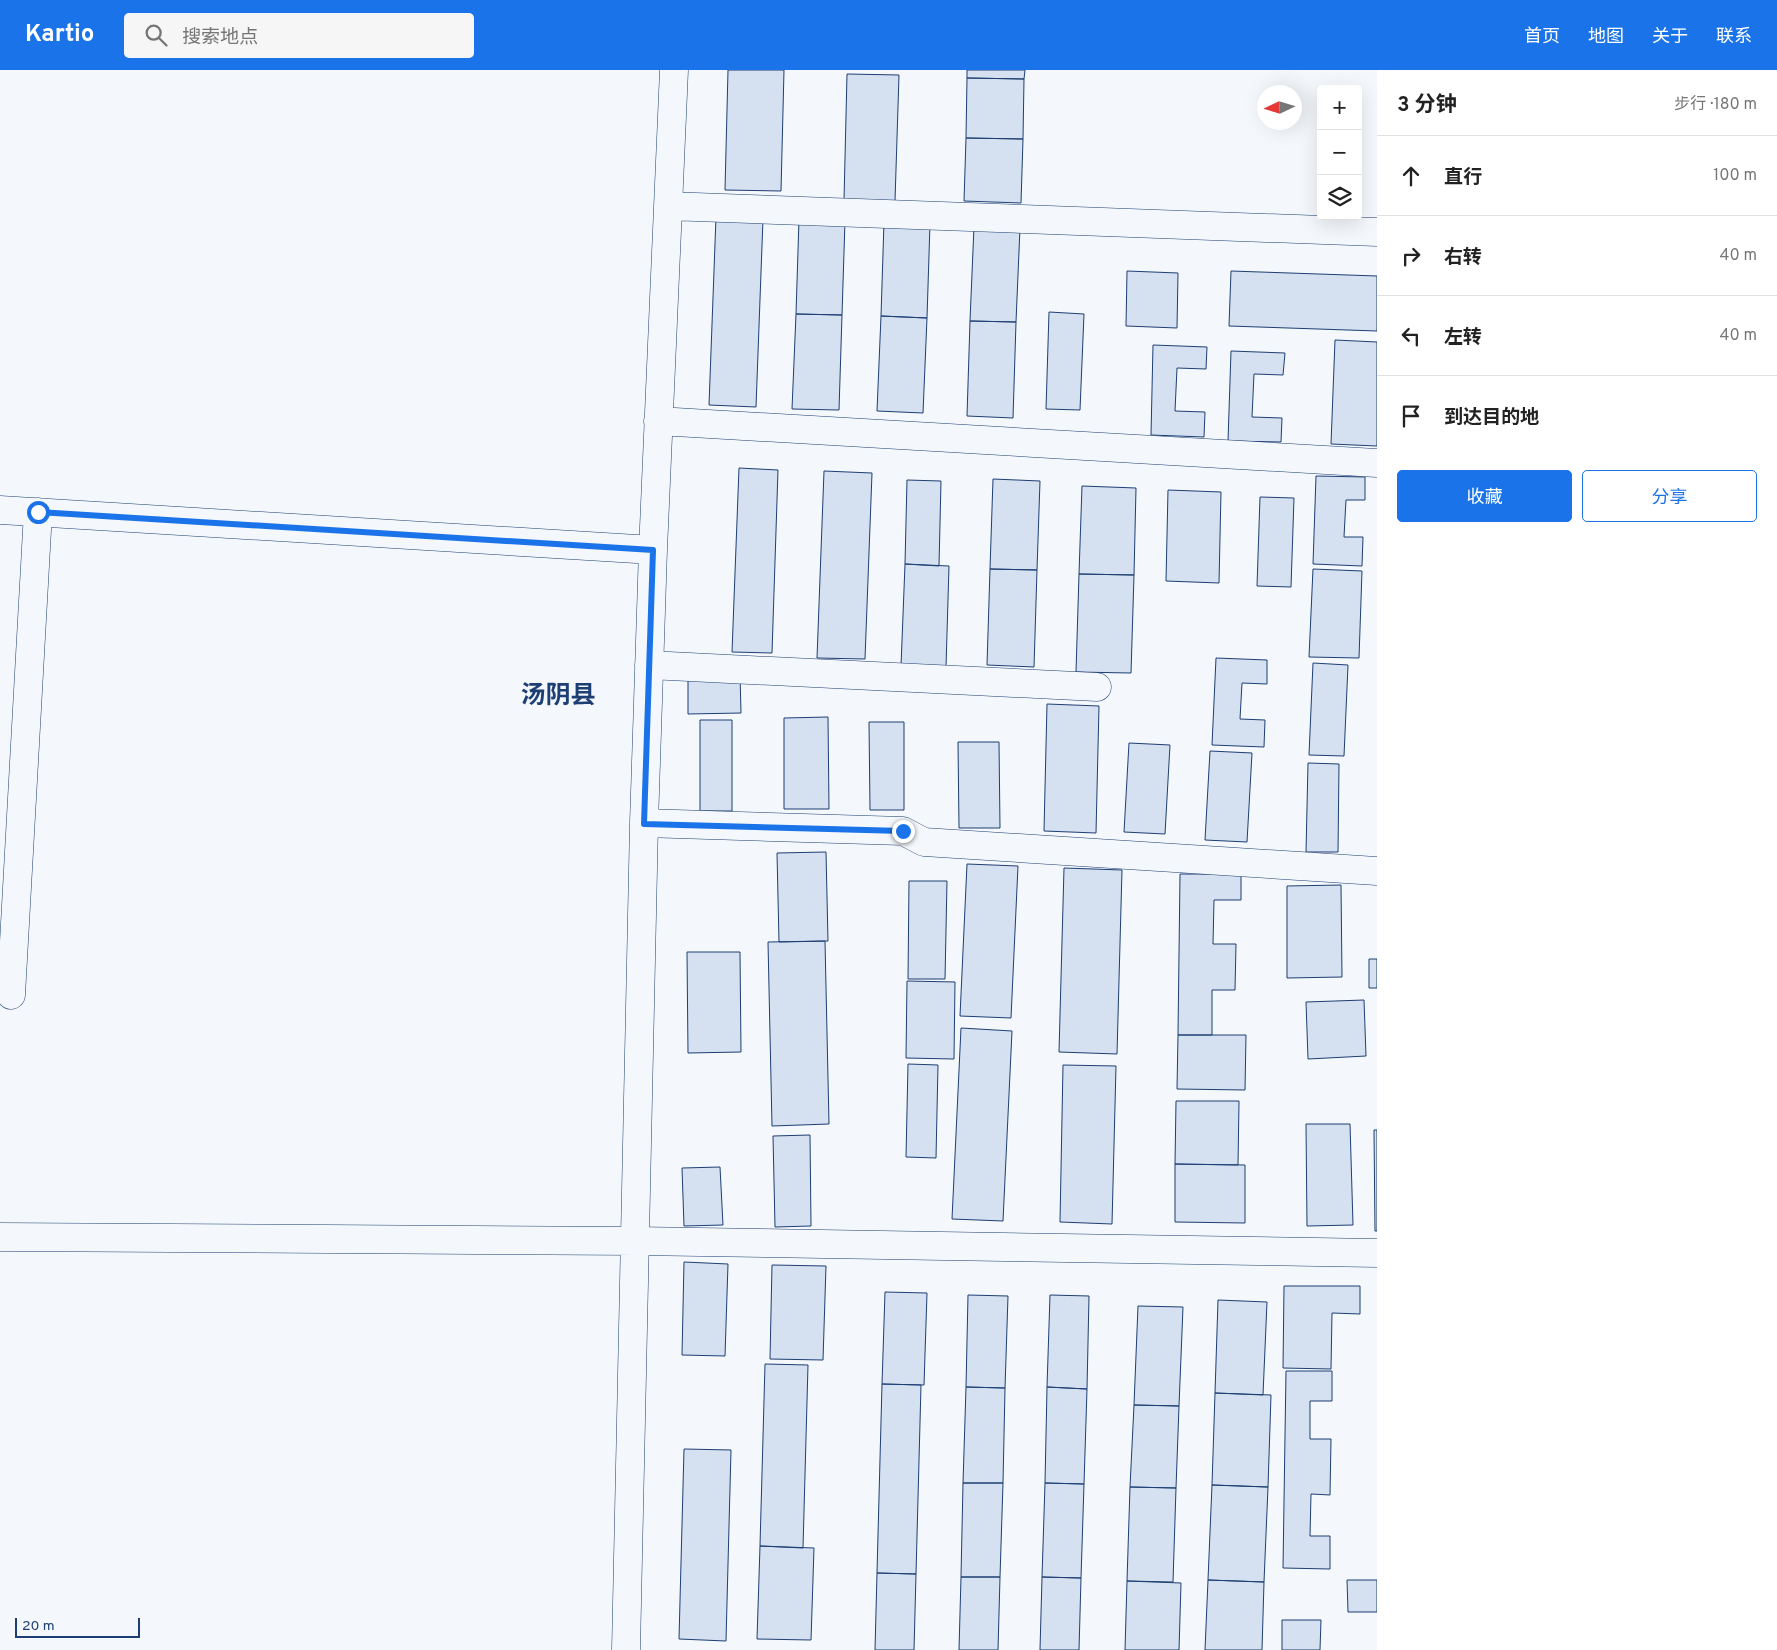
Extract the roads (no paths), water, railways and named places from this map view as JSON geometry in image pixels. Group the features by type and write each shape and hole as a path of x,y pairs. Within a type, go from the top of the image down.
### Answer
{"street":[{"path":"626,1650 644,824 658,421 674,70"},
{"path":"668,206 1377,232"},
{"path":"658,421 1377,463"},
{"path":"0,510 653,550"},
{"path":"11,995 38,512"},
{"path":"649,665 1097,687"},
{"path":"644,824 903,831 924,842 1377,871"},
{"path":"0,1237 636,1241 1377,1253"}],"district":[{"name":"汤阴县","path":"558,694"}]}
